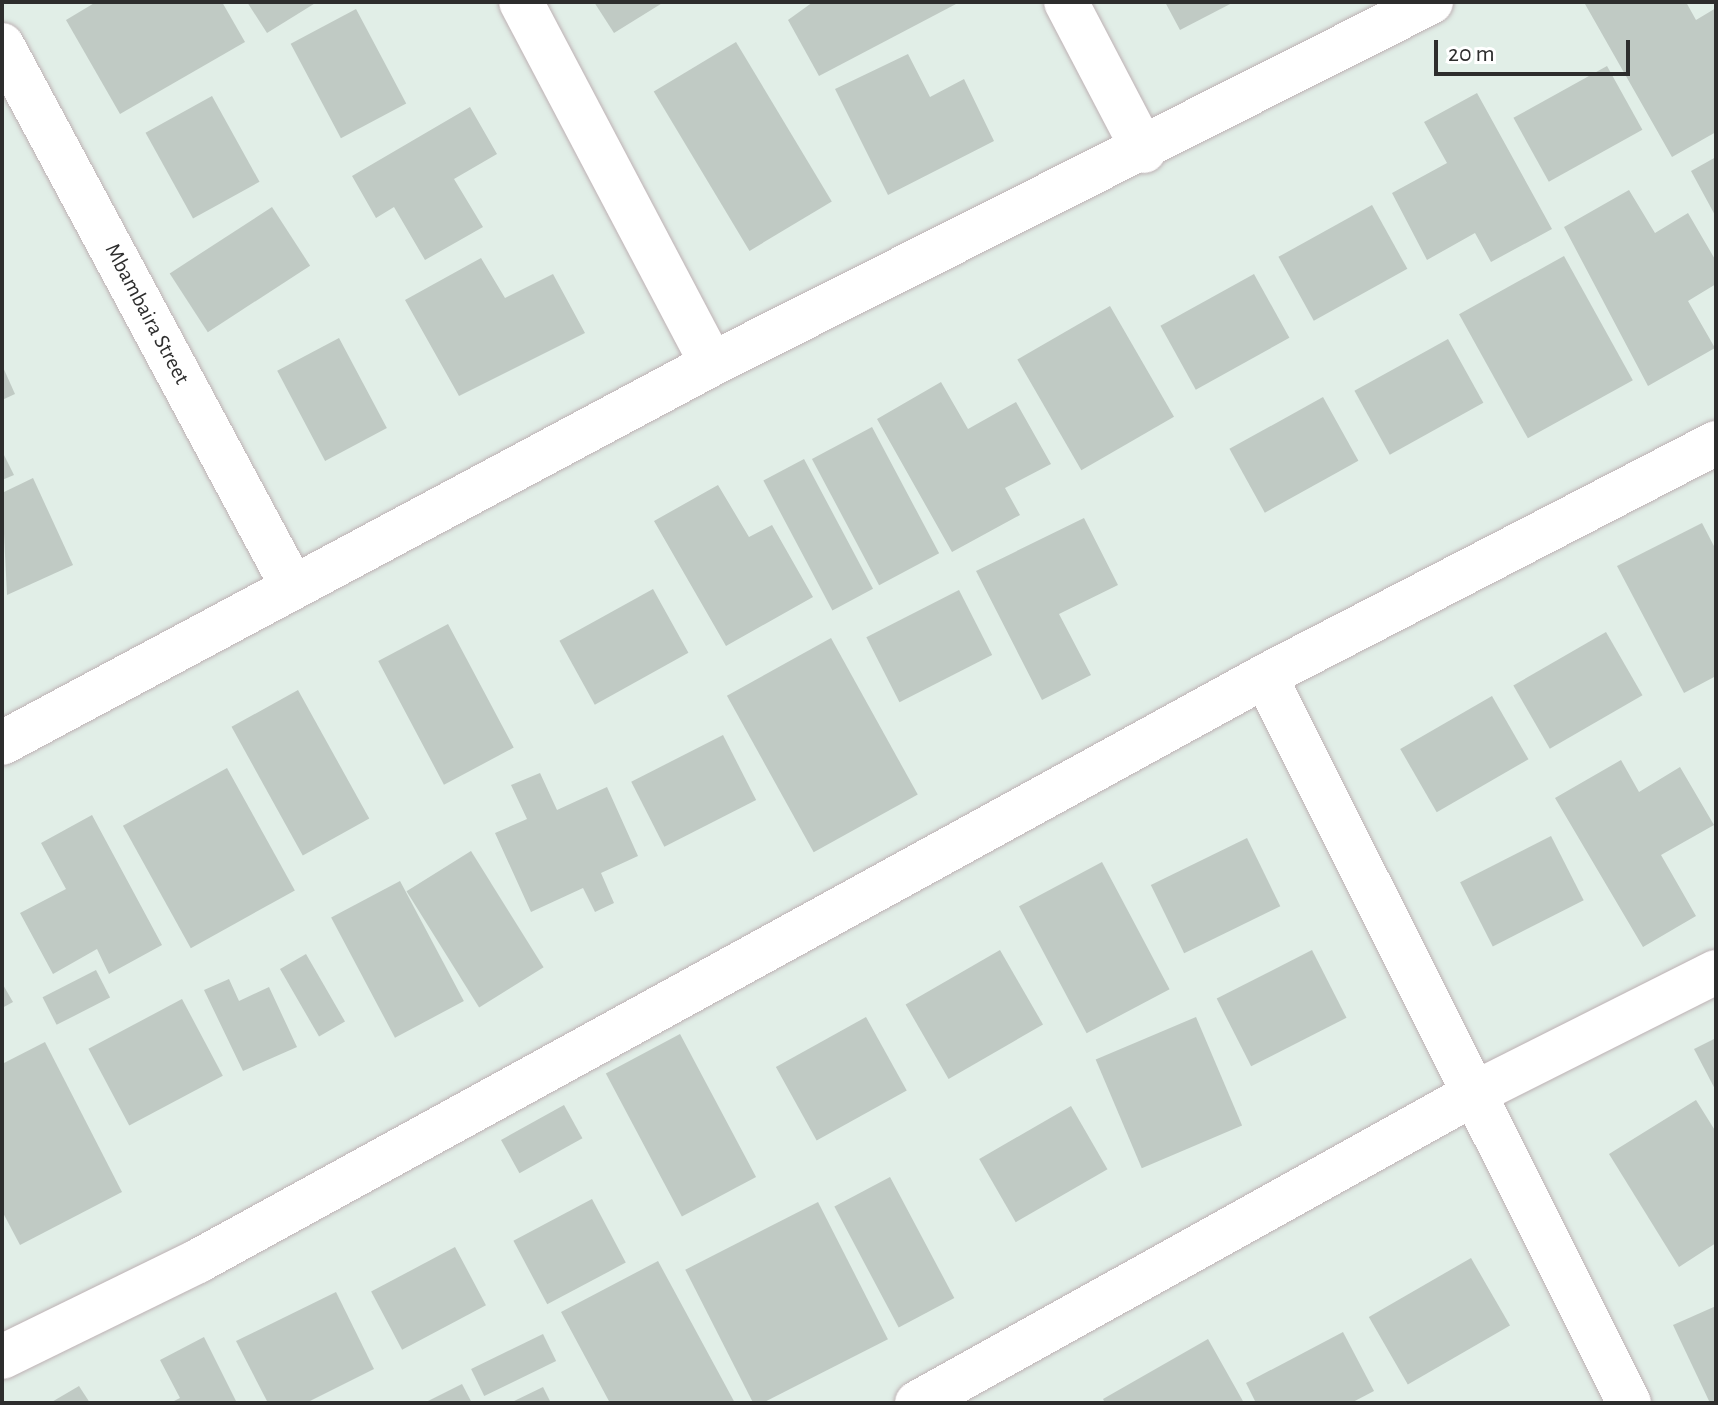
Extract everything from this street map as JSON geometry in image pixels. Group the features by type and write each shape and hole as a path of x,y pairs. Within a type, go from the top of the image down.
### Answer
{"street":[{"path":"521,2 712,364"},
{"path":"1066,2 1144,151"},
{"path":"2,743 291,584 712,364 1144,151 1431,2"},
{"name":"Mbambaira Street","path":"2,45 291,584"},
{"path":"2,1357 198,1261 1265,676 1716,443"},
{"path":"1265,676 1479,1091 1629,1403"},
{"path":"917,1403 1479,1091 1716,972"}],"building":[{"path":"96,2 222,2 245,42 120,114 66,20"},
{"path":"247,2 317,2 267,33"},
{"path":"594,2 664,2 614,33"},
{"path":"813,2 956,4 819,76 788,20"},
{"path":"1165,2 1234,2 1180,30"},
{"path":"1686,2 1696,20 1716,8 1716,132 1672,157 1585,4"},
{"path":"356,9 406,103 341,138 291,44"},
{"path":"736,42 832,201 750,251 654,91"},
{"path":"908,54 930,97 964,79 994,141 888,195 835,89"},
{"path":"1607,66 1642,130 1549,182 1513,118"},
{"path":"1477,93 1552,229 1491,262 1475,233 1427,260 1392,193 1447,163 1424,122"},
{"path":"212,96 260,182 193,219 146,133"},
{"path":"470,107 497,154 454,179 483,227 425,260 394,207 376,218 352,176"},
{"path":"1716,157 1716,217 1691,171"},
{"path":"1629,190 1655,233 1688,213 1716,261 1716,284 1688,301 1715,348 1648,386 1564,227"},
{"path":"1372,205 1407,269 1314,321 1278,257"},
{"path":"272,207 310,266 208,332 170,273"},
{"path":"1564,256 1633,380 1528,438 1459,314"},
{"path":"481,258 505,298 553,274 585,333 459,396 405,300"},
{"path":"1254,274 1289,338 1196,390 1160,326"},
{"path":"1110,306 1174,417 1081,470 1017,360"},
{"path":"339,338 387,428 325,461 277,371"},
{"path":"1448,339 1483,403 1390,455 1354,391"},
{"path":"2,365 15,394 2,400"},
{"path":"941,382 968,429 1016,402 1051,464 1005,488 1020,515 952,552 877,419"},
{"path":"1323,397 1358,461 1265,513 1229,449"},
{"path":"872,427 939,553 879,585 812,459"},
{"path":"2,451 14,475 2,480"},
{"path":"804,459 873,589 832,610 763,481"},
{"path":"33,478 73,565 7,595 2,493"},
{"path":"718,485 749,537 772,525 813,597 726,646 654,521"},
{"path":"1084,518 1118,585 1059,614 1091,675 1042,700 976,571"},
{"path":"1702,523 1716,550 1716,676 1684,693 1617,566"},
{"path":"653,589 688,653 595,705 559,641"},
{"path":"959,590 992,655 899,702 866,637"},
{"path":"448,624 514,748 444,785 378,661"},
{"path":"1606,632 1642,695 1550,749 1513,686"},
{"path":"831,638 918,795 814,852 727,696"},
{"path":"298,690 369,819 303,855 232,727"},
{"path":"1492,696 1529,759 1437,812 1400,749"},
{"path":"723,735 756,800 664,847 631,782"},
{"path":"1621,760 1639,792 1680,767 1714,825 1661,855 1696,916 1643,947 1555,798"},
{"path":"227,768 295,890 191,948 123,826"},
{"path":"540,773 557,810 607,787 638,856 601,873 614,903 595,912 583,888 531,912 495,833 527,819 511,785"},
{"path":"92,815 162,945 109,974 97,949 53,974 20,913 66,889 41,843"},
{"path":"1551,836 1584,900 1493,946 1460,882"},
{"path":"1247,838 1280,906 1184,953 1151,885"},
{"path":"471,851 544,967 479,1007 407,891"},
{"path":"1102,862 1170,989 1087,1033 1019,906"},
{"path":"400,881 464,1001 395,1038 331,918"},
{"path":"1000,950 1043,1024 949,1079 906,1005"},
{"path":"1312,950 1347,1018 1251,1066 1217,999"},
{"path":"306,954 345,1022 319,1037 280,969"},
{"path":"96,970 110,998 57,1025 43,997"},
{"path":"229,979 239,1001 269,987 297,1047 243,1071 204,990"},
{"path":"2,983 13,1002 2,1008"},
{"path":"182,999 223,1076 129,1126 88,1049"},
{"path":"866,1017 907,1090 817,1140 776,1067"},
{"path":"1196,1017 1242,1126 1142,1168 1096,1060"},
{"path":"680,1034 756,1177 682,1216 606,1073"},
{"path":"1716,1038 1716,1091 1694,1049"},
{"path":"45,1042 122,1192 20,1245 2,1211 2,1064"},
{"path":"1696,1100 1716,1132 1716,1243 1679,1267 1609,1154"},
{"path":"564,1105 582,1138 519,1173 501,1140"},
{"path":"1071,1106 1108,1169 1016,1222 979,1159"},
{"path":"890,1177 954,1298 899,1328 834,1207"},
{"path":"592,1199 626,1263 547,1304 513,1241"},
{"path":"818,1202 888,1339 763,1403 753,1403 685,1270"},
{"path":"455,1247 486,1305 402,1350 371,1292"},
{"path":"1471,1258 1510,1326 1408,1385 1369,1317"},
{"path":"658,1261 735,1403 610,1403 561,1312"},
{"path":"336,1292 374,1369 306,1403 268,1403 236,1341"},
{"path":"1716,1306 1716,1403 1710,1403 1673,1325"},
{"path":"1343,1332 1374,1391 1351,1403 1256,1403 1246,1383"},
{"path":"543,1334 556,1361 484,1396 471,1369"},
{"path":"204,1337 237,1403 170,1403 180,1398 160,1360"},
{"path":"1208,1339 1244,1403 1105,1403 1103,1399"},
{"path":"462,1384 472,1403 424,1403"},
{"path":"79,1386 90,1403 50,1403"},
{"path":"543,1387 551,1403 510,1403"}]}
